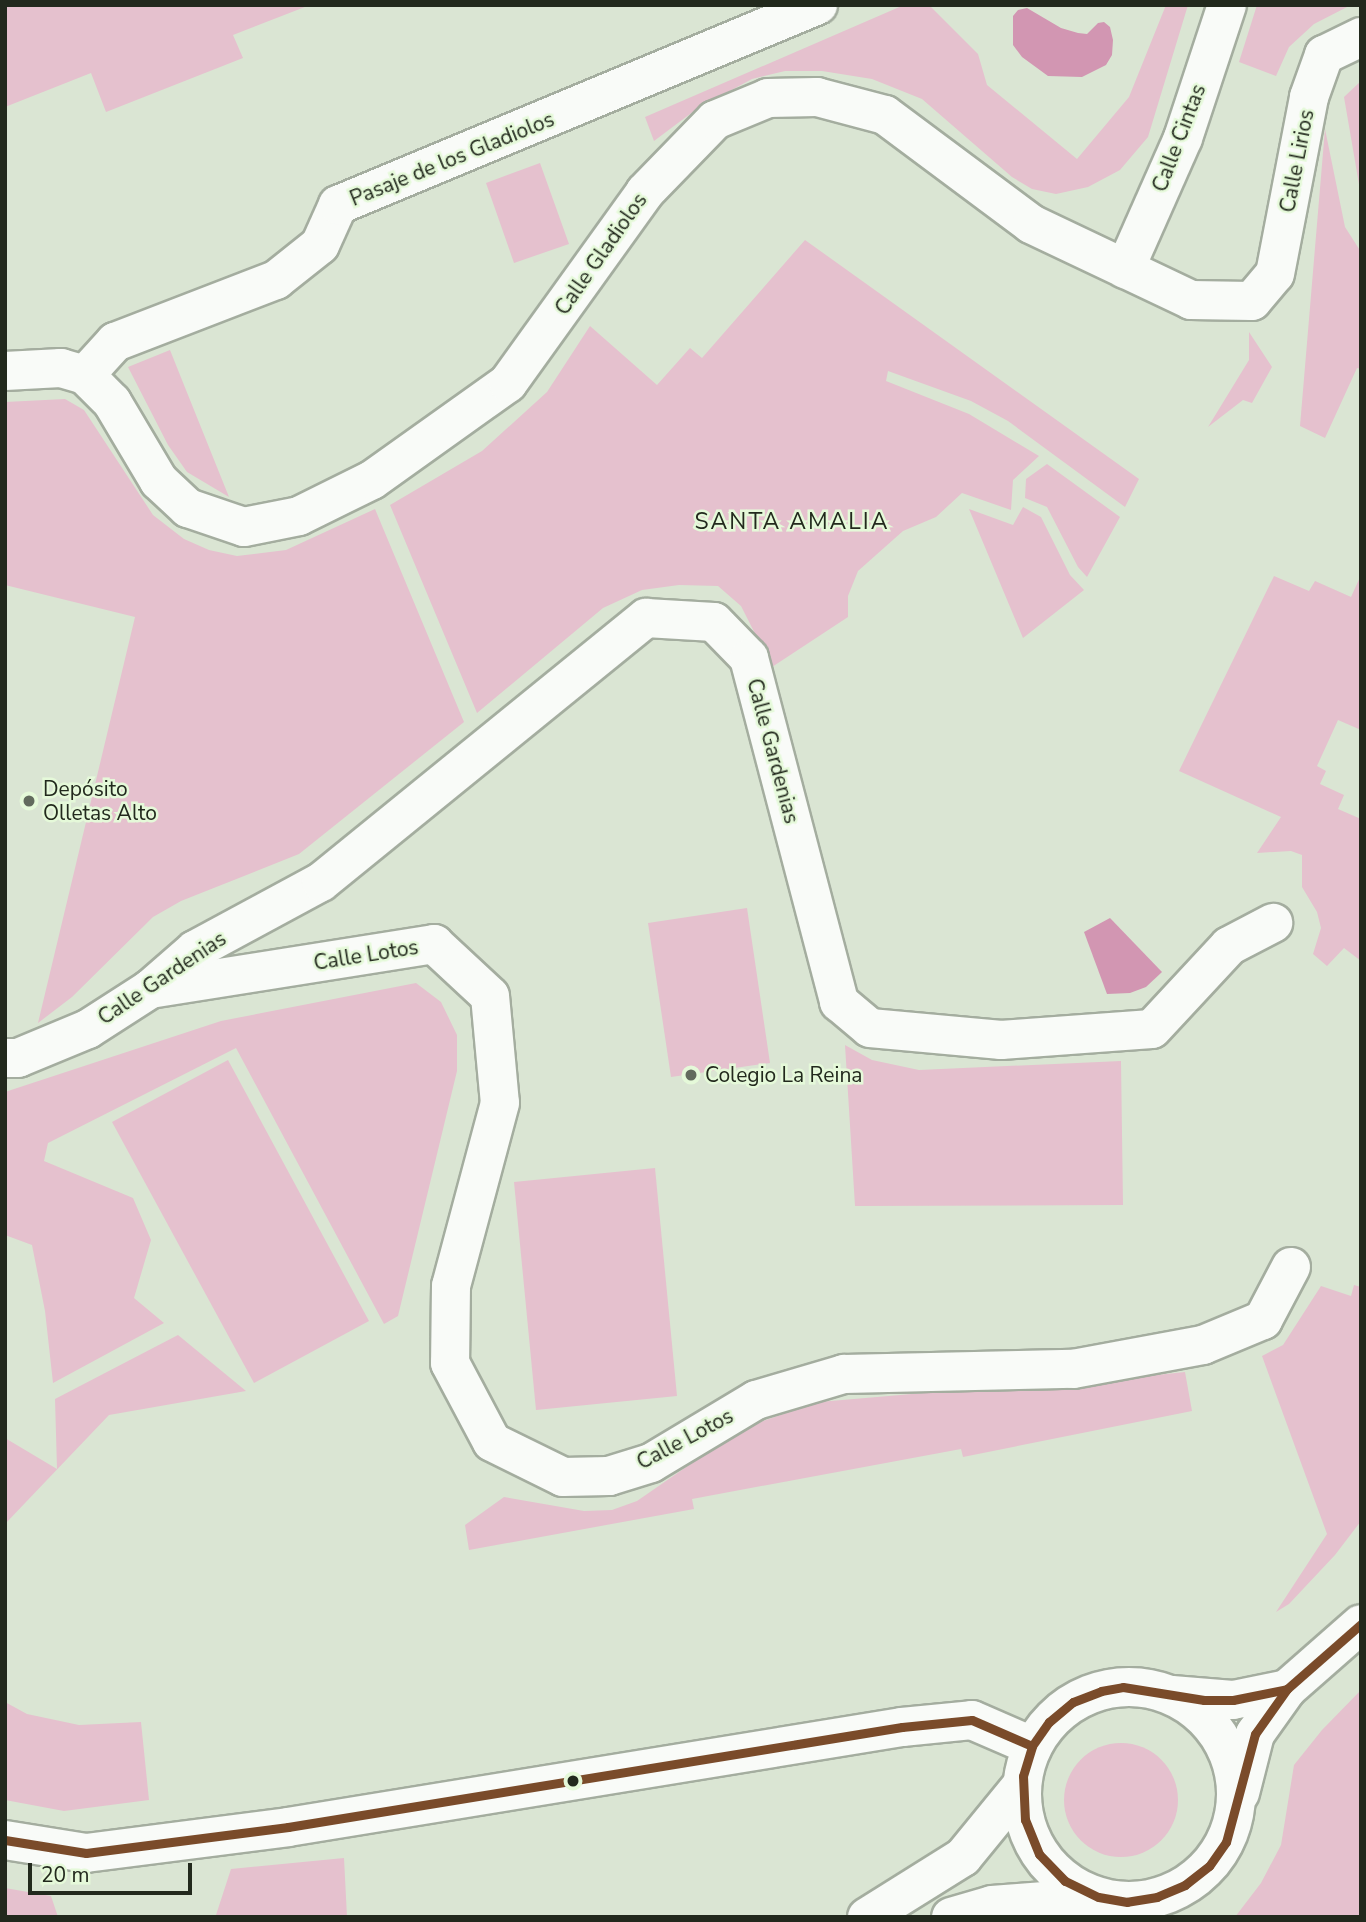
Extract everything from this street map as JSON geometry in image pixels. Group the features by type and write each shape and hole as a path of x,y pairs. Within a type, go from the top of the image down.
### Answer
{"street":[{"name":"Pasaje de los Gladiolos","path":"85,375 115,342 276,281 320,245 338,205 818,5"},
{"name":"Calle Cintas","path":"1125,269 1183,138 1227,5"},
{"name":"Calle Lirios","path":"1252,301 1275,274 1309,97 1325,55 1361,37"},
{"name":"Calle Gladiolos","path":"85,375 111,402 159,481 188,508 244,527 299,516 372,480 508,383 645,192 715,120 768,98 817,97 885,115 1031,224 1191,300 1252,301"},
{"path":"5,371 61,368 85,375"},
{"name":"Calle Gardenias","path":"5,1058 18,1058 88,1029 150,989 195,950 321,882 646,618 714,622 749,658 839,1002 870,1028 1001,1040 1152,1029 1229,946 1273,923"},
{"name":"Calle Lotos","path":"150,989 434,944 490,996 500,1103 451,1286 450,1363 492,1442 563,1477 609,1475 651,1463 756,1401 844,1374 1073,1369 1203,1345 1263,1320 1291,1267"},
{"path":"951,1917 992,1905 1098,1897 1127,1902 1157,1897 1185,1885 1209,1866 1226,1842 1255,1734 1287,1689 1361,1624"},
{"path":"1098,1897 1065,1881 1040,1854 1025,1821 1022,1785 1032,1746 1049,1722 1073,1702 1101,1690 1124,1687 1204,1700 1233,1700 1287,1689"},
{"path":"1148,1689 1174,1697 1198,1712 1217,1733 1230,1757 1236,1785 1235,1812"},
{"path":"5,1840 86,1853 301,1825 902,1727 972,1720 1032,1746"},
{"path":"867,1917 963,1857 1022,1785"}],"shaded area":[{"path":"5,5 310,5 233,35 243,58 106,112 91,73 5,107"},
{"path":"904,5 929,5 978,54 987,85 1077,159 1129,97 1166,5 1188,5 1148,137 1120,170 1088,187 1056,194 1032,189 1012,177 922,99 872,79 822,71 785,71 752,79 698,108 654,141 645,117"},
{"path":"1257,5 1351,5 1314,24 1289,47 1276,76 1239,62"},
{"path":"1027,8 1061,28 1078,33 1087,34 1098,23 1104,22 1110,27 1113,40 1112,55 1106,65 1082,77 1048,76 1022,57 1013,45 1013,16 1018,10"},
{"path":"1361,81 1361,196 1344,97"},
{"path":"1325,129 1345,227 1361,252 1361,369 1357,368 1325,438 1300,426"},
{"path":"540,163 569,244 514,263 486,183"},
{"path":"805,240 1139,479 1125,507 1008,421 971,401 888,371 886,381 969,414 1039,456 1013,480 1011,510 962,493 936,517 903,531 858,571 848,596 848,617 772,667 741,606 718,586 679,585 642,590 603,608 477,713 390,505 482,451 547,392 590,326 657,385 690,348 702,358"},
{"path":"1249,332 1272,367 1252,403 1243,400 1208,427 1249,360"},
{"path":"170,350 229,497 187,472 168,445 128,367"},
{"path":"65,399 84,410 153,515 184,539 209,550 237,556 286,550 375,509 464,722 299,854 181,901 153,917 72,997 38,1023 135,617 5,585 5,402"},
{"path":"1047,464 1120,517 1087,577 1078,567 1047,507 1025,498 1026,479"},
{"path":"1023,507 1041,517 1070,575 1084,590 1023,638 969,509 1013,525"},
{"path":"1361,575 1361,730 1338,720 1317,766 1326,771 1320,784 1344,795 1338,809 1361,819 1361,961 1344,948 1327,966 1313,954 1321,928 1317,912 1302,887 1302,855 1291,851 1257,853 1281,817 1179,771 1274,576 1309,591 1315,581 1351,597"},
{"path":"747,908 770,1063 671,1077 648,923"},
{"path":"1110,918 1162,972 1146,987 1130,993 1107,994 1084,932"},
{"path":"416,983 441,1002 457,1035 457,1071 398,1316 384,1324 236,1048 48,1143 44,1161 133,1198 151,1240 134,1298 164,1323 53,1383 45,1311 32,1245 5,1235 5,1092 221,1021"},
{"path":"845,1045 872,1060 919,1070 1121,1061 1123,1205 855,1206"},
{"path":"228,1060 369,1321 254,1383 112,1122"},
{"path":"655,1168 677,1396 536,1410 514,1182"},
{"path":"1354,1285 1361,1287 1361,1521 1335,1555 1289,1604 1276,1612 1327,1534 1262,1356 1283,1345 1321,1286 1351,1296"},
{"path":"178,1335 246,1391 109,1415 5,1524 5,1438 57,1469 55,1399"},
{"path":"1185,1372 1192,1411 963,1457 961,1449 692,1499 694,1509 469,1550 465,1525 504,1497 584,1511 612,1510 637,1501 721,1443 763,1421 819,1402 970,1389 1062,1385"},
{"path":"1361,1690 1361,1917 1235,1917 1261,1883 1281,1845 1294,1765 1322,1730"},
{"path":"5,1702 27,1714 79,1725 141,1722 149,1800 64,1811 5,1800"},
{"path":"1121,1743 1143,1747 1153,1752 1169,1768 1174,1778 1178,1800 1174,1822 1169,1832 1153,1848 1143,1853 1121,1857 1099,1853 1089,1848 1073,1832 1068,1822 1064,1800 1068,1778 1073,1768 1089,1752 1099,1747"},
{"path":"344,1858 347,1917 209,1917 216,1915 231,1869"},
{"path":"5,1888 51,1896 58,1917 5,1917"}],"transit line":[{"path":"1287,1689 1361,1624"},
{"path":"1123,1687 1204,1700 1233,1700 1287,1689 1255,1734 1226,1842 1209,1866 1185,1885 1157,1897 1127,1902 1098,1897 1065,1881 1039,1854 1025,1820 1023,1776 1032,1746 1049,1722 1073,1702 1101,1691 1123,1687"},
{"path":"5,1840 86,1853 288,1827 902,1727 972,1720 1032,1746"}],"place":[{"name":"Depósito Olletas Alto","path":"29,801"},
{"name":"Colegio La Reina","path":"691,1075"}],"district":[{"name":"SANTA AMALIA","path":"792,522"}]}
